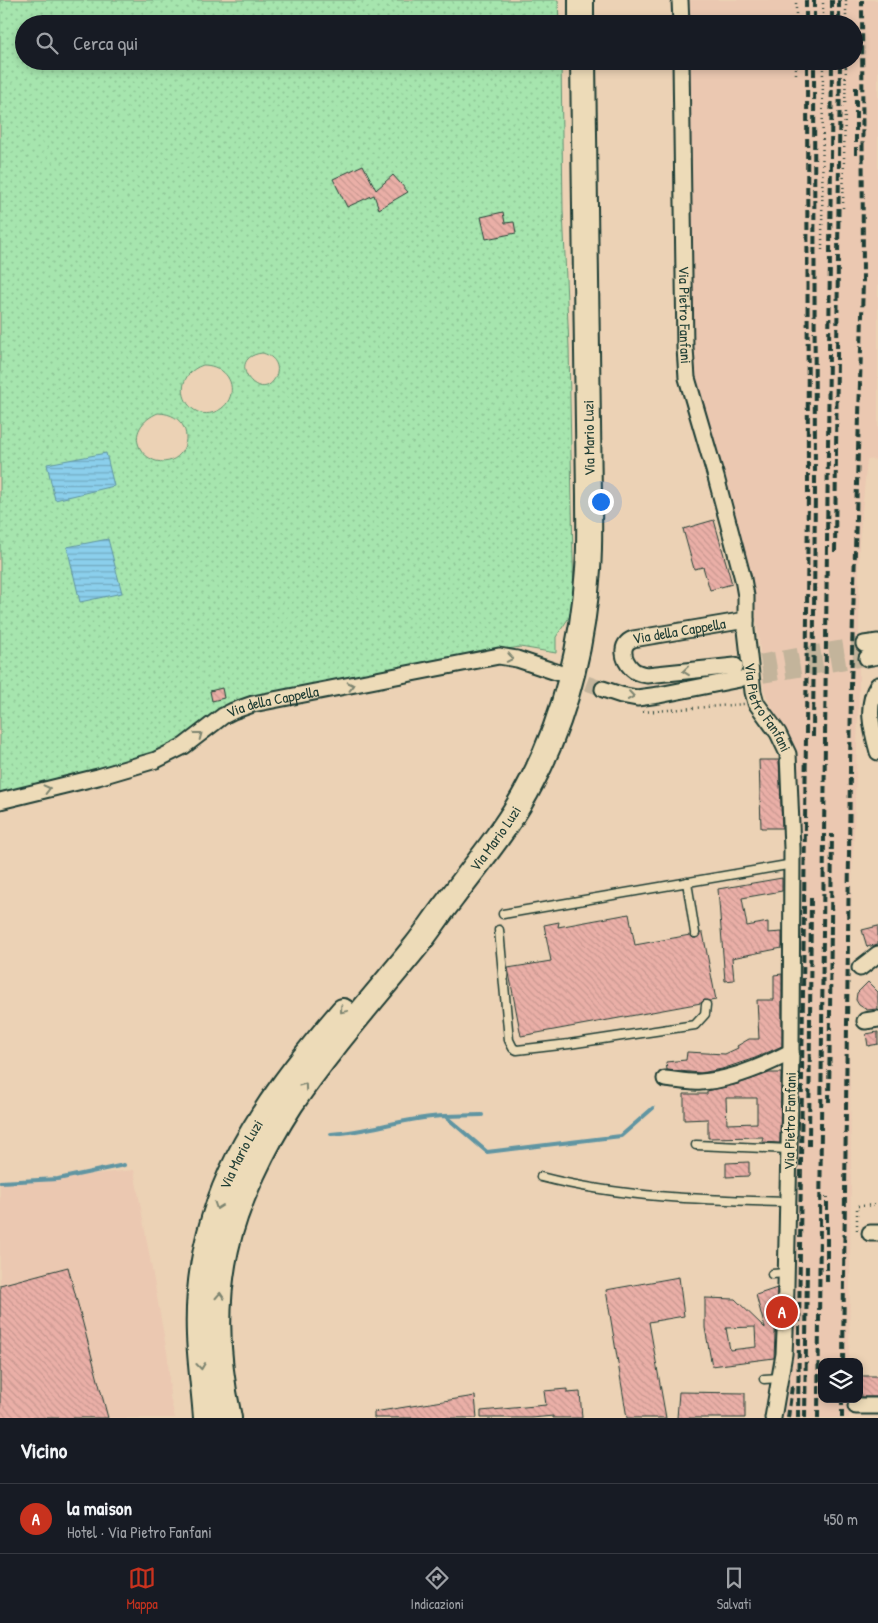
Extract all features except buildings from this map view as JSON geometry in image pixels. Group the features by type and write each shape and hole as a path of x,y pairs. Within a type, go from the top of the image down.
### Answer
{"main road":[{"name":"Via Mario Luzi","path":"229,1418 220,1358 218,1319 220,1288 226,1248 238,1209 254,1173 277,1127 313,1073 418,944 501,833 543,760 565,703 578,654 588,566 590,496 584,70"},
{"name":"Via Mario Luzi","path":"206,1418 199,1334 201,1283 205,1251 217,1208 231,1171 262,1115 305,1056 386,962 450,900"}],"street":[{"path":"680,0 680,15"},
{"name":"Via Pietro Fanfani","path":"681,70 687,378 743,580 746,596 746,620 753,692 756,703 778,733 788,754 792,864 788,1202 779,1274 784,1354 773,1418"},
{"name":"Via della Cappella","path":"603,688 621,695 638,698 659,695 737,673 647,675 633,670 628,665 625,659 624,647 626,643 633,639 746,620"},
{"name":"Via della Cappella","path":"0,801 98,777 156,760 184,746 223,716 253,704 499,656 517,659 559,673"},
{"path":"878,685 874,692 870,716 878,752"},
{"path":"860,968 878,954"},
{"path":"665,1079 701,1082 734,1076 769,1063 791,1052"},
{"path":"856,1406 878,1406"}],"lane":[{"path":"504,914 792,864"},
{"path":"687,882 695,933"},
{"path":"499,930 509,1040 513,1048 517,1050 695,1025 705,1014 706,1005"},
{"path":"696,1146 789,1149"},
{"path":"541,1176 570,1184 662,1196 705,1200 788,1202"},
{"path":"764,1379 780,1378"}],"path":[{"path":"796,0 796,15"},
{"path":"823,0 823,15"},
{"path":"846,0 846,15"},
{"path":"822,255 823,70"},
{"path":"843,208 846,70"},
{"path":"640,712 756,703"}],"shaded area":[{"path":"686,0 878,0 878,459 867,460 859,542 859,690 849,1012 851,1166 849,1358 818,1358 818,1403 849,1403 849,1418 771,1418 785,1367 791,751 764,690 754,594 692,372 687,70 863,70 863,15 686,15"},
{"path":"134,1170 168,1358 170,1397 175,1418 0,1418 0,1183"}],"green space":[{"path":"0,0 558,0 559,15 15,15 15,70 561,70 574,610 556,637 556,653 520,647 420,663 258,701 151,757 0,792","holes":["262,353 275,361 277,372 270,384 262,387 255,384 249,378 245,371 245,363 251,357","203,365 220,369 228,377 231,388 228,402 217,411 206,414 197,412 190,406 185,398 183,389 185,380 192,371","158,413 171,416 180,422 185,431 186,440 183,450 177,457 168,461 156,461 149,458 142,452 138,444 138,433 143,423"]}],"water":[{"path":"106,453 114,486 55,500 47,464"},
{"path":"108,539 122,593 80,602 67,547"}],"waterway":[{"path":"331,1134 416,1119 445,1116 487,1152 621,1136 653,1108"},
{"path":"445,1116 482,1115"},
{"path":"0,1182 58,1179 124,1165"}],"tunnel":[{"path":"738,666 864,644"},
{"path":"740,679 867,658"},
{"path":"565,675 603,689"}],"railway":[{"path":"806,0 806,15"},
{"path":"814,0 814,15"},
{"path":"832,0 832,15"},
{"path":"839,0 839,15"},
{"path":"862,0 862,15"},
{"path":"798,1418 808,490 807,70"},
{"path":"813,736 815,489 814,70"},
{"path":"818,1418 832,70"},
{"path":"835,552 840,70"},
{"path":"843,1358 851,686 863,282 862,70"},
{"path":"856,87 856,159"},
{"path":"829,1102 832,834"},
{"path":"809,1146 811,896"},
{"path":"827,1197 827,1282"},
{"path":"805,1418 807,1266"},
{"path":"788,1418 792,1386"},
{"path":"842,1403 842,1418"}],"place":[{"name":"la maison","path":"782,1312"}]}
